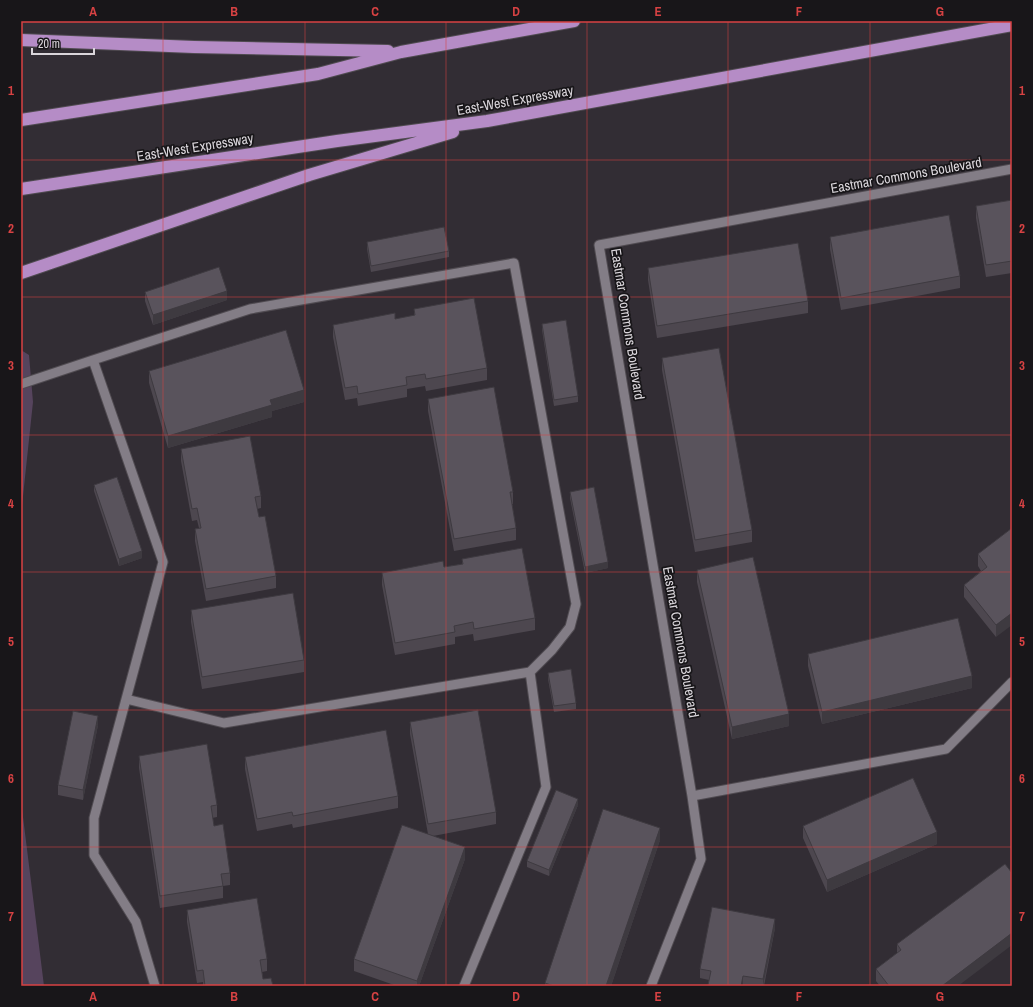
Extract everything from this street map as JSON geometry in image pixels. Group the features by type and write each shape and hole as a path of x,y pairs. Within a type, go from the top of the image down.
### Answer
{"highway":[{"path":"21,120 318,74 401,52 574,21"},
{"name":"East-West Expressway","path":"21,189 337,141 487,121 1012,26"},
{"path":"21,40 194,47 401,52"},
{"path":"21,273 309,175 487,121"}],"lane":[{"name":"Eastmar Commons Boulevard","path":"651,986 701,859 692,796 599,245 1012,169"},
{"path":"21,384 250,309 514,263 576,604 570,627 552,650 530,672 224,722 126,699"},
{"path":"94,360 163,562 94,818 94,854 136,922 155,986"},
{"path":"464,986 546,787 530,672"},
{"path":"692,796 946,749 1012,682"}],"shaded area":[{"path":"21,350 29,355 33,402 21,515"},
{"path":"21,801 44,986 21,986"}],"building":[{"path":"1012,200 1012,261 986,265 976,206"},
{"path":"949,215 960,276 841,298 830,237"},
{"path":"444,227 449,251 371,266 367,242"},
{"path":"798,243 808,301 657,326 648,268"},
{"path":"219,267 227,291 153,315 145,292"},
{"path":"474,298 487,368 426,379 425,374 406,377 407,385 358,394 357,386 345,388 333,325 395,313 395,319 415,315 414,309"},
{"path":"566,320 578,396 554,400 542,324"},
{"path":"286,330 304,390 270,400 272,405 168,436 149,371"},
{"path":"719,348 752,530 695,540 662,358"},
{"path":"494,387 513,492 510,492 516,528 454,539 428,399"},
{"path":"250,436 261,496 255,497 259,517 265,516 276,576 206,589 195,529 201,528 197,508 192,509 181,449"},
{"path":"117,477 142,551 119,559 94,485"},
{"path":"594,487 608,562 585,567 570,492"},
{"path":"1012,528 1012,613 996,625 964,585 987,567 978,554"},
{"path":"522,548 535,618 474,629 473,622 454,626 455,632 395,643 382,573 443,561 444,567 463,564 462,559"},
{"path":"753,557 789,714 732,727 697,570"},
{"path":"293,593 304,660 202,677 191,610"},
{"path":"958,618 972,676 822,712 808,654"},
{"path":"571,669 576,703 554,706 548,673"},
{"path":"478,710 496,812 428,824 410,722"},
{"path":"73,711 98,716 83,790 58,785"},
{"path":"386,730 398,796 293,816 292,812 257,819 245,757"},
{"path":"207,744 217,805 211,806 214,826 223,824 230,873 221,874 223,886 160,896 139,756"},
{"path":"913,778 937,832 827,880 803,826"},
{"path":"556,790 578,799 549,870 527,861"},
{"path":"603,809 660,828 606,986 554,986 545,983"},
{"path":"402,825 465,847 417,981 354,959"},
{"path":"1005,864 1012,873 1012,933 942,986 889,986 876,969 901,950 897,944"},
{"path":"257,898 267,959 260,960 263,979 271,978 273,986 205,986 203,970 197,971 187,910"},
{"path":"712,907 775,919 763,979 743,976 741,986 708,985 711,971 700,969"}]}
